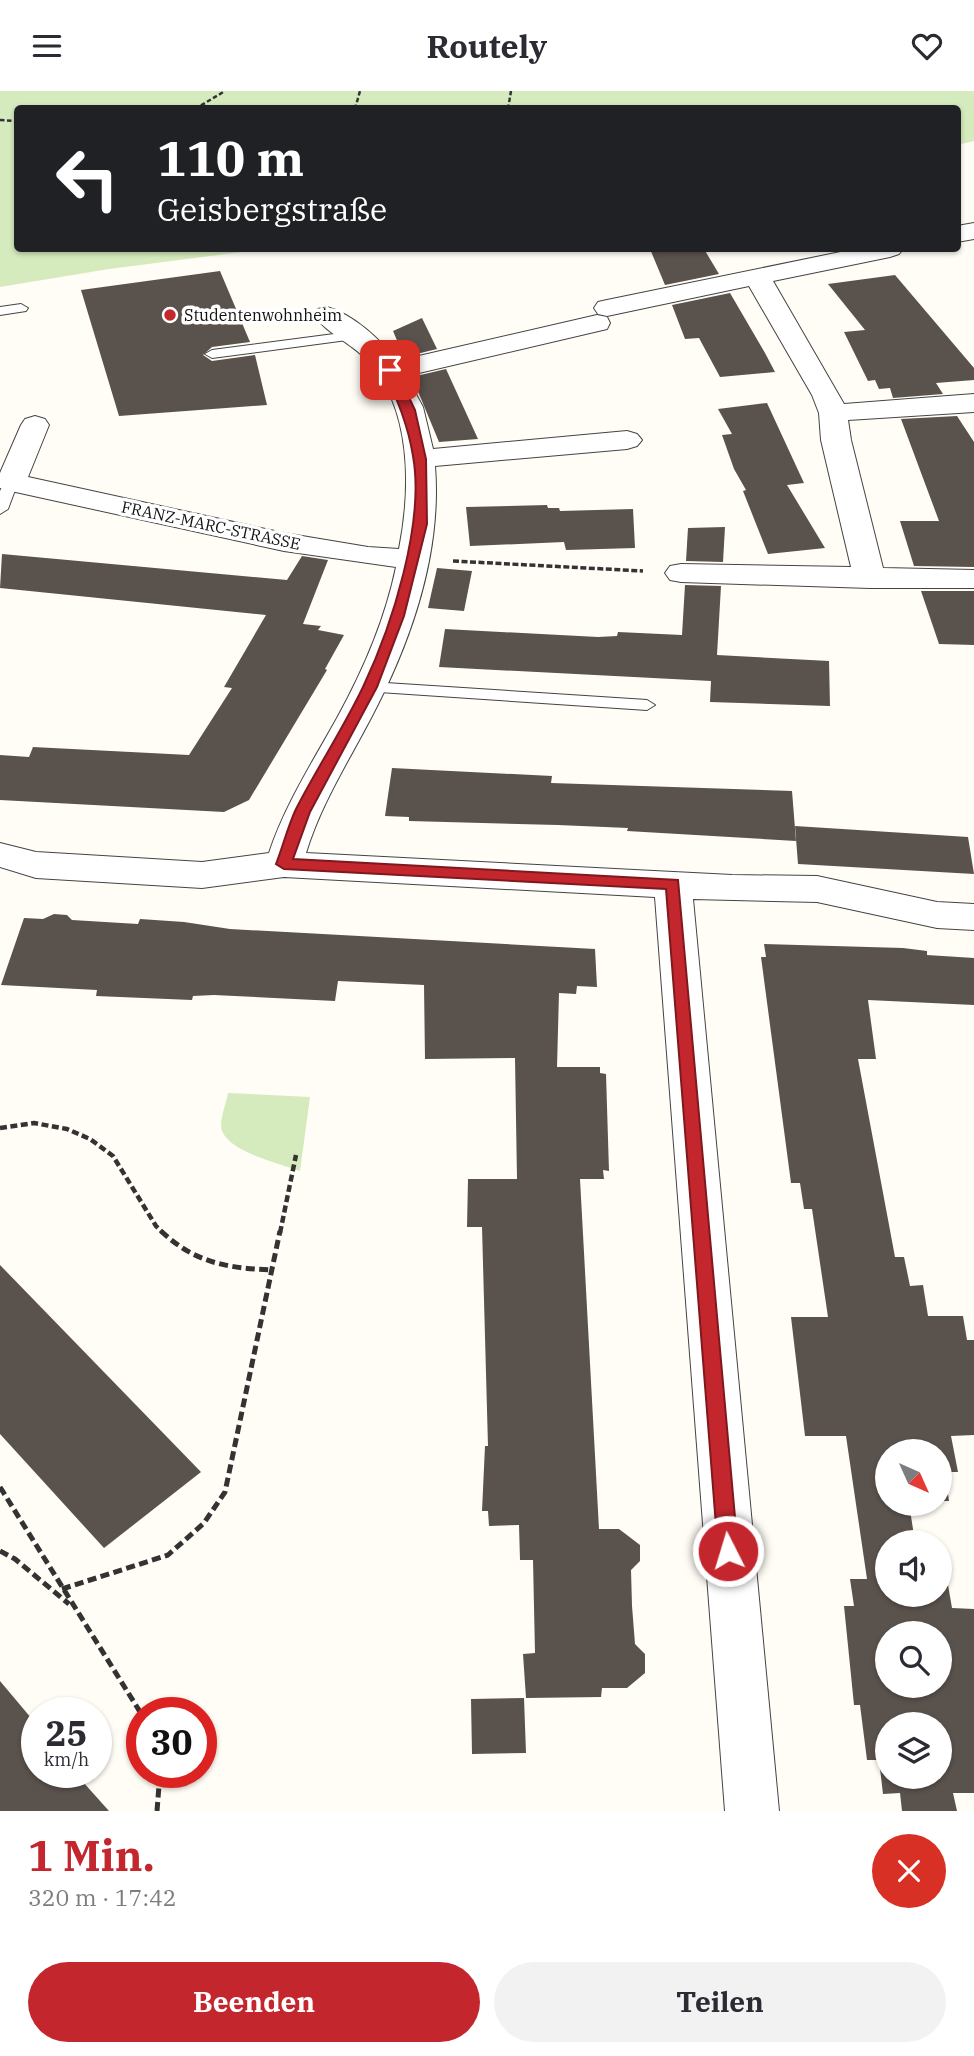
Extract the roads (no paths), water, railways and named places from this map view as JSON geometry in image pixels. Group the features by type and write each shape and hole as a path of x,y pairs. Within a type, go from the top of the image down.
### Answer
{"street":[{"path":"390,370 757,277 876,252"},
{"path":"757,277 826,395 833,413 836,440 870,579"},
{"path":"284,864 302,812 370,687 397,616 421,524 420,459 409,410 390,370 357,335 327,315"},
{"path":"833,413 974,403"},
{"name":"FRANZ-MARC-STRASSE","path":"35,425 5,495 368,556 413,559"},
{"path":"420,459 627,440"},
{"path":"681,573 870,579 974,579"},
{"path":"0,855 36,865 202,875 284,864 732,888 817,888 937,915 974,917"},
{"path":"673,884 752,1811"}],"lane":[{"path":"0,311 21,308"},
{"path":"212,354 357,335"},
{"path":"370,687 647,705"}],"place":[{"name":"Studentenwohnheim","path":"170,315"}]}
